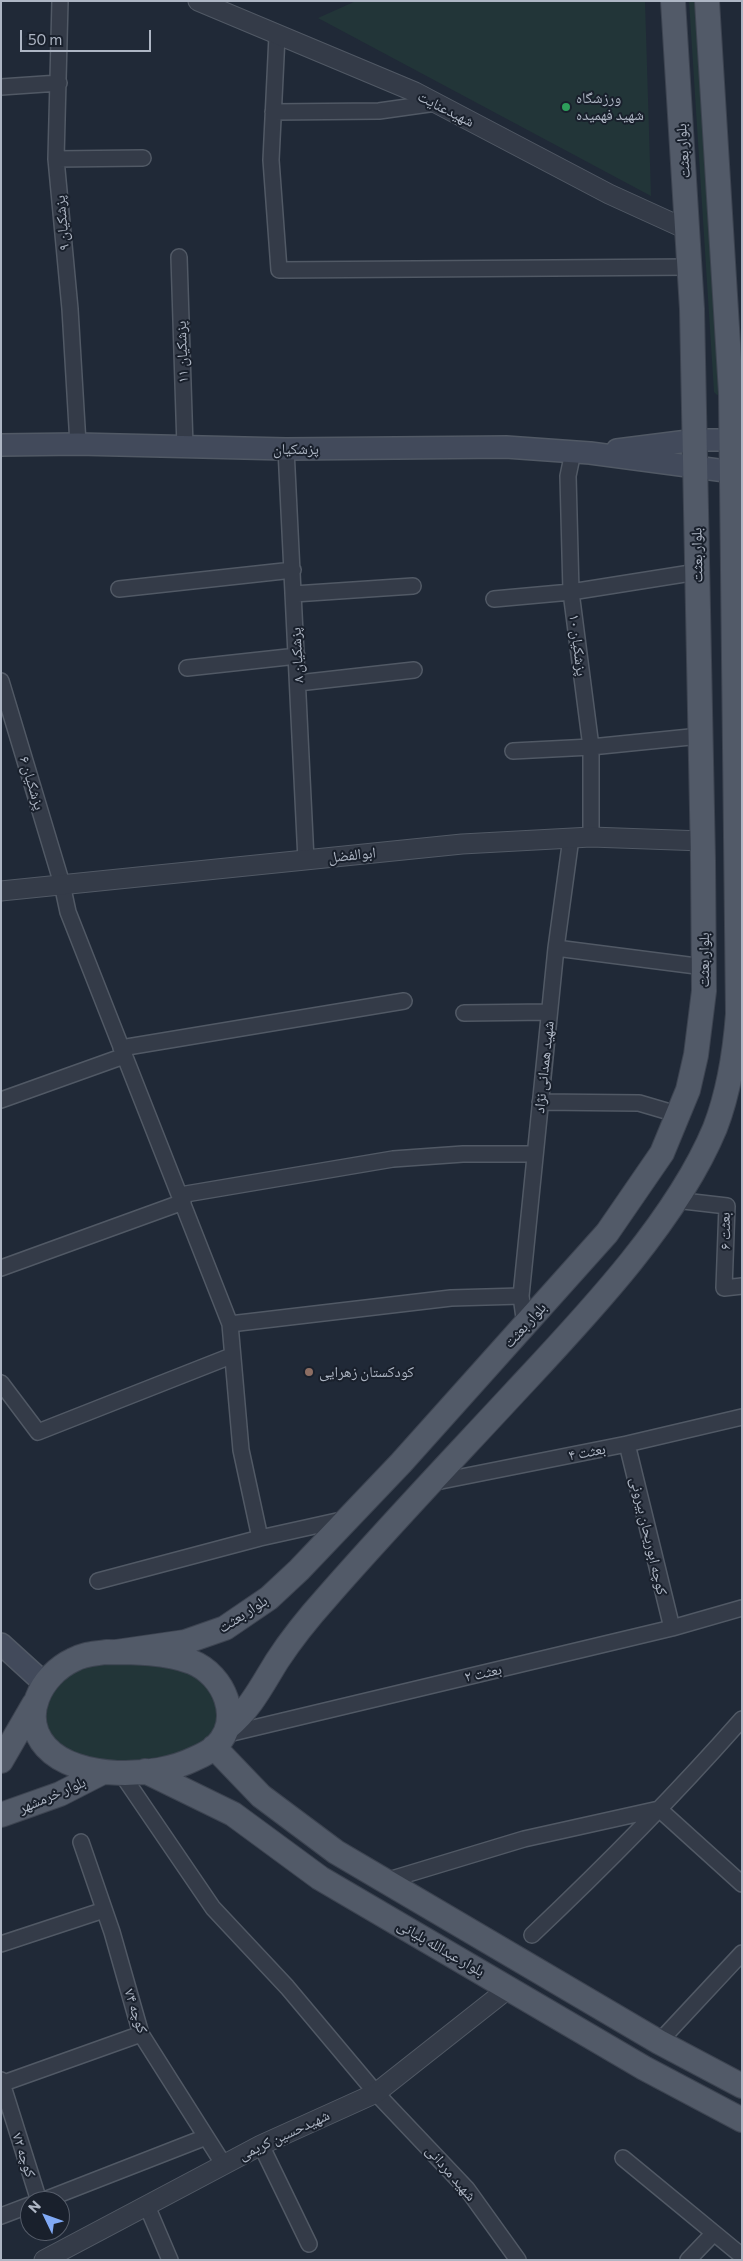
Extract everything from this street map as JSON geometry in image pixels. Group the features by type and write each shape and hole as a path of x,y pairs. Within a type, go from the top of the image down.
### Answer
{"main road":[{"name":"بلوار بعثت","path":"116,1652 185,1642 225,1628 269,1598 350,1518 607,1233 629,1204 662,1153 680,1115 696,1056 702,1017 704,967 696,440 690,267 673,1"},
{"path":"1,1644 39,1694 35,1725 46,1747 65,1761 112,1772 145,1771 174,1767 222,1737 244,1714 279,1658 310,1617 585,1316 632,1259 675,1200 694,1169 715,1128 728,1085 736,1038 738,541 736,398 707,1"},
{"name":"پزشکیان","path":"582,453 696,440 737,441"},
{"name":"پزشکیان","path":"1,445 78,444 286,449 506,447 582,453 737,472"},
{"path":"1,1761 39,1694 57,1671 72,1660 84,1655 116,1652 176,1657 201,1667 216,1679 229,1706 222,1737"},
{"name":"بلوار عبدالله بلیانی","path":"222,1737 261,1796 293,1822 336,1852 659,2042 742,2086"},
{"name":"بلوار عبدالله بلیانی","path":"145,1771 233,1814 320,1878 644,2068 742,2120"},
{"name":"بلوار خرمشهر","path":"1,1815 60,1794 112,1772"}],"street":[{"name":"پزشکیان ۹","path":"60,1 56,159 70,309 78,444"},
{"name":"شهیدعنایت","path":"198,1 277,36 415,92 609,194 688,230"},
{"path":"277,36 271,160 279,270 690,267"},
{"path":"1,88 59,83"},
{"path":"273,112 379,111 436,103"},
{"path":"56,159 143,158"},
{"name":"پزشکیان ۱۱","path":"179,257 186,447"},
{"name":"پزشکیان ۸","path":"286,449 306,860"},
{"name":"پزشکیان ۱۰","path":"582,453 568,476 571,592 591,747 591,837"},
{"path":"119,589 293,570"},
{"path":"494,599 571,592 697,572"},
{"path":"294,594 413,586"},
{"path":"187,668 297,656"},
{"path":"298,683 414,670"},
{"name":"پزشکیان ۶","path":"1,681 62,884 68,912 230,1324 231,1356 241,1450 260,1538"},
{"path":"513,751 591,747 700,736"},
{"name":"ابوالفضل","path":"1,891 462,844 591,837 703,841"},
{"name":"شهید همدانی نژاد","path":"525,1325 521,1296 549,1012 571,838"},
{"path":"556,948 704,967"},
{"path":"1,1100 122,1052 404,1002"},
{"path":"464,1013 549,1012"},
{"path":"540,1102 639,1103 680,1115"},
{"path":"1,1268 182,1198 393,1159 463,1154 535,1154"},
{"name":"بعثت ۶","path":"675,1200 728,1206 724,1288 742,1286"},
{"path":"230,1324 450,1298 521,1296"},
{"path":"3,1388 38,1432 231,1356"},
{"name":"بعثت ۴","path":"431,1483 627,1444 742,1417"},
{"name":"کوچه ابوریحان بیرونی","path":"627,1444 672,1628"},
{"path":"98,1581 260,1538 350,1518"},
{"name":"بعثت ۲","path":"222,1737 672,1628 742,1608"},
{"path":"532,1936 589,1881 742,1719"},
{"name":"شهید مردانی","path":"112,1772 213,1908 287,1987 376,2093 467,2189 518,2260"},
{"path":"385,1881 524,1839 658,1809"},
{"path":"658,1809 742,1884"},
{"name":"کوچه ۷۴","path":"80,1842 104,1910 141,2034 224,2164"},
{"path":"1,1944 104,1910"},
{"path":"659,2042 742,1953"},
{"name":"شهیدحسین کریمی","path":"44,2260 261,2145 376,2093 509,1988"},
{"path":"2,2083 141,2034"},
{"name":"کوچه ۷۲","path":"2,2083 38,2191"},
{"path":"67,2191 206,2137"},
{"path":"261,2145 309,2244"},
{"path":"623,2158 742,2256"},
{"path":"147,2206 170,2260"},
{"path":"1,2216 20,2209"},
{"path":"688,2260 713,2234"}],"green space":[{"name":"ورزشگاه شهید فهمیده","path":"356,1 645,1 651,196 318,18"},
{"path":"689,1 698,1 721,394 717,395 714,392"},
{"path":"81,1663 164,1666 187,1670 196,1674 206,1683 214,1695 219,1717 211,1734 194,1747 170,1755 116,1760 73,1754 51,1740 41,1705 52,1686"}],"place":[{"name":"ورزشگاه شهید فهمیده","path":"566,107"},
{"name":"کودکستان زهرایی","path":"309,1372"}]}
